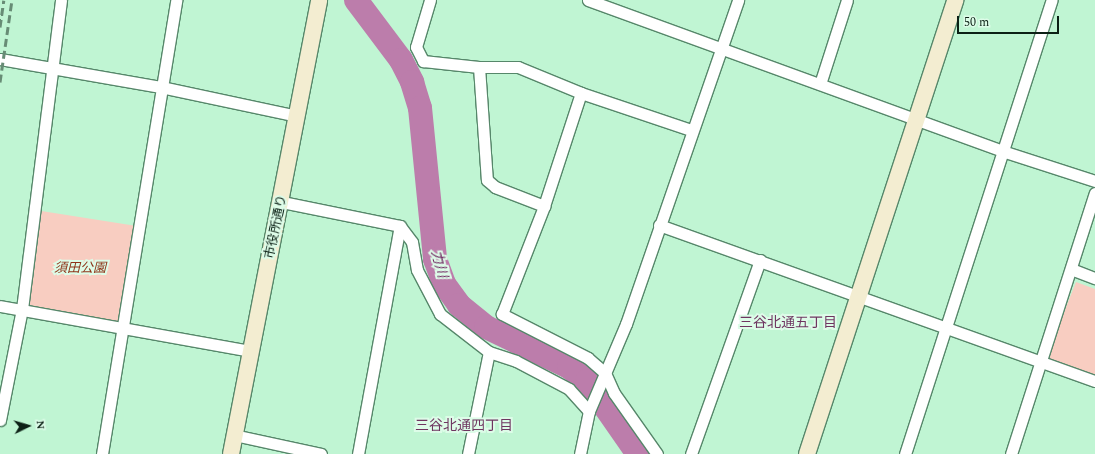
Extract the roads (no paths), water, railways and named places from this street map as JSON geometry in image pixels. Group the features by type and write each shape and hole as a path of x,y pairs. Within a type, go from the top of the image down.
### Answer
{"street":[{"path":"0,420 22,309 54,68 61,0"},
{"path":"102,454 176,0"},
{"name":"市役所通り","path":"231,454 250,351 282,202 319,0"},
{"path":"430,0 416,47 423,61 479,67 518,67 581,93 691,130"},
{"path":"588,0 719,50 820,84 1002,151 1095,181"},
{"path":"580,454 590,408 626,324 691,130 738,0"},
{"path":"820,84 847,0"},
{"path":"807,454 954,0"},
{"path":"905,454 1052,0"},
{"path":"0,59 161,87 298,116"},
{"path":"479,67 487,180 495,187 544,206"},
{"path":"581,93 544,206 502,314 588,358 657,454"},
{"path":"1011,454 1095,193"},
{"path":"282,202 400,226 412,242 417,270 440,314 489,352 516,361 569,389 590,408"},
{"path":"659,225 760,260 945,329 1095,381"},
{"path":"358,454 400,226"},
{"path":"690,454 760,260"},
{"path":"1071,269 1095,278"},
{"path":"0,306 250,351"},
{"path":"468,454 489,352"},
{"path":"234,435 321,454"}],"waterway":[{"name":"力川","path":"356,0 401,60 412,82 420,108 435,259 444,284 459,305 486,327 569,367 587,381 638,454"}],"railway":[{"path":"0,27 4,0"},
{"path":"0,82 12,0"}],"district":[{"name":"三谷北通五丁目","path":"788,323"},
{"name":"三谷北通四丁目","path":"464,426"}],"park label":[{"name":"須田公園","path":"80,268"}]}
